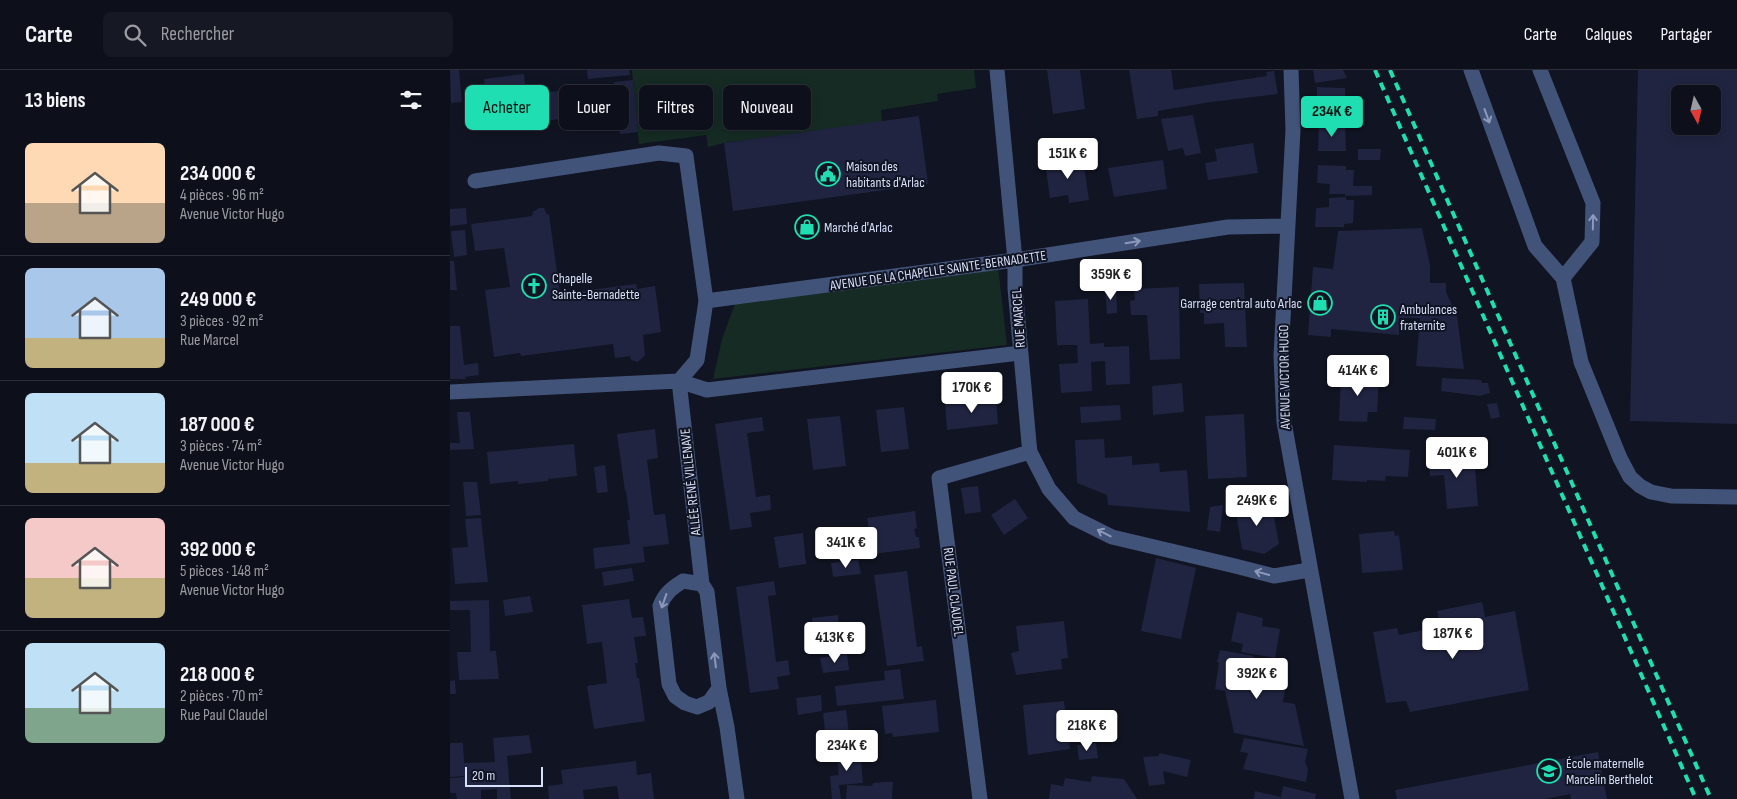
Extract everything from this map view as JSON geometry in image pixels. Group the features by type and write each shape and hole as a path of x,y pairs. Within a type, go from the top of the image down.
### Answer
{"street":[{"name":"RUE MARCEL","path":"997,70 1016,260 1015,288 1030,452 1049,489 1074,518 1112,537 1274,576 1309,570"},
{"name":"AVENUE VICTOR HUGO","path":"1291,70 1293,130 1281,356 1284,422 1309,570 1352,799"},
{"path":"1471,70 1536,246 1563,278 1581,362 1620,458 1630,477 1650,492 1671,496 1737,497"},
{"path":"1540,70 1593,203 1592,242 1563,278"},
{"path":"475,181 659,153 686,156 706,301 696,360 679,381"},
{"name":"AVENUE DE LA CHAPELLE SAINTE-BERNADETTE","path":"706,301 1016,260 1228,227 1287,226"},
{"path":"450,392 679,381 707,390 1020,353"},
{"name":"ALLÉE RENÉ VILLENAVE","path":"679,381 702,584 707,592 719,688 727,727 737,799"},
{"name":"RUE PAUL CLAUDEL","path":"980,799 939,478 1030,452"},
{"path":"702,584 683,581 672,588 660,606 669,684 675,696 685,704 697,707 709,702 719,688"}],"green space":[{"path":"632,70 974,70 976,88 937,94 938,101 881,110 882,122 724,143 708,147 706,135 639,144"},
{"path":"998,266 1007,345 713,379 722,339 736,301"}],"building":[{"path":"450,70 459,70 462,102 451,103"},
{"path":"587,70 629,70 630,75 588,79"},
{"path":"1047,70 1080,70 1085,109 1053,114"},
{"path":"1129,70 1171,70 1174,90 1267,76 1266,72 1274,71 1278,94 1158,111 1158,116 1137,119"},
{"path":"1313,70 1343,70 1347,78 1315,83"},
{"path":"1638,70 1737,70 1737,424 1630,421"},
{"path":"524,74 525,85 485,85 484,79"},
{"path":"633,80 638,132 620,134 620,130 629,130 629,85 614,85 614,82"},
{"path":"1317,87 1345,88 1346,116 1317,115"},
{"path":"559,91 559,119 549,120 549,92"},
{"path":"1193,115 1201,153 1185,156 1183,148 1168,151 1161,119"},
{"name":"Maison des habitants d'Arlac","path":"919,116 928,184 733,211 724,143"},
{"path":"1319,124 1345,124 1346,151 1318,151"},
{"path":"1253,143 1258,173 1208,180 1205,163 1217,161 1215,149"},
{"path":"1358,149 1381,149 1380,160 1358,160"},
{"path":"1083,158 1089,200 1069,203 1068,195 1050,198 1045,163"},
{"path":"1163,160 1167,189 1114,197 1108,168"},
{"path":"1318,165 1346,166 1346,170 1354,170 1353,186 1372,186 1372,195 1345,196 1345,194 1329,194 1330,184 1317,183"},
{"path":"1346,197 1346,200 1354,200 1353,223 1344,224 1344,227 1315,227 1316,208 1329,207 1329,198"},
{"path":"466,208 467,224 450,226 450,209"},
{"name":"Chapelle Sainte-Bernadette","path":"539,208 544,208 547,215 549,214 560,294 636,284 637,289 655,286 661,332 643,335 645,355 638,362 631,360 630,356 615,358 613,344 521,356 520,353 494,357 485,290 510,287 504,248 475,251 471,224 532,216 533,212"},
{"name":"Ambulances fraternite","path":"1422,228 1430,265 1430,283 1446,283 1446,292 1457,316 1464,369 1416,366 1420,318 1399,318 1399,335 1331,329 1331,337 1308,335 1313,267 1333,269 1338,231"},
{"path":"465,230 467,255 454,257 451,231"},
{"path":"450,261 454,261 457,290 450,290"},
{"path":"1244,283 1247,347 1225,347 1224,323 1204,324 1204,313 1200,313 1199,284"},
{"path":"1179,287 1180,359 1150,360 1147,315 1131,315 1130,301 1135,300 1134,289"},
{"path":"1105,289 1116,289 1117,313 1107,314"},
{"path":"1088,299 1090,344 1104,343 1104,347 1129,346 1130,384 1106,385 1105,361 1091,362 1092,391 1061,393 1059,364 1078,363 1077,345 1057,345 1055,301"},
{"path":"450,326 460,326 464,365 478,363 479,375 465,377 466,379 450,379"},
{"path":"1341,373 1379,375 1377,412 1368,412 1367,422 1339,421"},
{"path":"1442,378 1481,380 1482,383 1488,383 1490,393 1480,396 1441,391"},
{"path":"1182,383 1184,412 1153,415 1152,386"},
{"path":"996,397 998,424 947,430 945,403"},
{"path":"1497,403 1500,417 1491,419 1487,404"},
{"path":"1120,405 1121,420 1081,423 1080,407"},
{"path":"904,407 909,449 881,452 876,410"},
{"path":"457,412 470,412 474,449 450,450 450,443 460,443"},
{"path":"1244,414 1247,477 1208,479 1205,416"},
{"path":"840,416 846,466 813,470 807,419"},
{"path":"762,417 764,431 747,433 756,497 770,495 771,510 750,513 752,527 730,530 715,424"},
{"path":"1404,417 1436,419 1435,430 1403,429"},
{"path":"655,429 658,458 647,460 654,515 665,514 669,544 643,547 645,562 595,569 593,548 630,544 627,520 630,520 617,434"},
{"path":"1104,439 1105,458 1132,456 1132,465 1159,463 1160,472 1187,470 1190,512 1108,505 1107,495 1077,483 1075,440"},
{"path":"574,444 577,476 518,484 518,481 490,484 487,452"},
{"path":"1334,445 1410,450 1408,477 1386,476 1385,481 1367,480 1367,482 1332,480"},
{"path":"1443,454 1443,456 1474,454 1478,506 1447,509 1444,475 1430,476 1428,455"},
{"path":"605,465 608,492 597,493 594,467"},
{"path":"463,482 477,482 481,515 466,516"},
{"path":"978,486 981,512 965,514 961,488"},
{"path":"1015,499 1028,518 1004,535 991,515"},
{"path":"1271,500 1279,544 1264,554 1242,549 1235,506"},
{"path":"1223,505 1220,532 1207,530 1210,507"},
{"path":"915,511 917,528 914,529 916,537 919,537 920,548 873,554 867,518"},
{"path":"481,518 488,582 455,584 452,548 468,547 465,519"},
{"path":"1394,531 1395,536 1399,535 1403,570 1362,573 1359,534"},
{"path":"803,533 806,564 779,568 774,537"},
{"path":"1156,558 1196,568 1181,639 1141,631"},
{"path":"858,560 861,574 833,577 831,563"},
{"path":"632,568 634,581 604,586 602,572"},
{"path":"907,571 917,647 922,646 924,661 887,666 874,575"},
{"path":"774,581 776,595 768,596 776,662 788,660 790,675 777,677 779,689 750,693 736,587"},
{"path":"530,596 533,612 505,616 503,600"},
{"path":"629,599 632,618 643,617 646,636 634,637 638,663 635,663 645,721 594,729 587,686 607,683 602,642 587,644 582,605"},
{"path":"489,600 490,651 496,651 499,679 459,680 457,652 471,652 470,610 450,610 450,601"},
{"path":"1482,602 1485,617 1515,611 1529,690 1410,712 1406,701 1386,703 1373,632 1397,628 1399,635 1440,627 1437,611"},
{"path":"1237,612 1263,618 1262,626 1280,629 1275,658 1241,652 1243,644 1231,641"},
{"path":"838,615 839,626 813,628 812,618"},
{"path":"1064,621 1068,658 1061,659 1062,669 1016,675 1011,653 1019,651 1016,626"},
{"path":"1220,650 1254,656 1252,667 1288,673 1283,702 1295,704 1304,746 1234,733 1225,691 1215,689"},
{"path":"847,654 849,670 823,673 820,658"},
{"path":"900,669 904,699 837,706 835,686 885,680 884,671"},
{"path":"455,680 456,694 450,694 450,681"},
{"path":"821,695 822,711 798,715 796,698"},
{"path":"936,700 939,732 893,737 892,733 885,734 882,706"},
{"path":"1064,701 1070,749 1028,755 1023,705"},
{"path":"846,710 851,748 827,750 823,713"},
{"path":"529,735 532,753 507,756 511,799 497,799 497,789 481,790 481,799 457,799 456,793 450,793 450,778 464,776 450,777 450,743 463,743 464,763 495,762 493,738"},
{"path":"1244,738 1308,749 1305,762 1308,769 1306,782 1243,769 1248,753 1240,752"},
{"path":"1096,743 1098,758 1079,760 1077,745"},
{"path":"860,750 863,783 839,785 841,799 832,799 830,776 839,775 837,759 842,758 841,751"},
{"name":"École maternelle Marcelin Berthelot","path":"1598,752 1607,799 1571,799 1570,794 1545,799 1397,799 1395,790"},
{"path":"1159,753 1191,760 1187,777 1163,771 1165,784 1149,786 1143,757 1159,756"},
{"path":"636,761 637,775 651,773 654,799 619,799 617,786 583,790 584,799 549,799 548,786 563,784 561,770"},
{"path":"1092,776 1124,779 1137,799 1049,799 1051,784 1063,786 1065,778 1091,782"},
{"path":"893,782 892,799 846,799 847,785 872,786 873,783"},
{"path":"1283,786 1316,794 1315,799 1254,799 1255,791 1281,797"}],"railway":[{"path":"1375,70 1696,799"},
{"path":"1390,70 1711,799"}],"place":[{"name":"Maison des habitants d'Arlac","path":"828,174"},
{"name":"Marché d'Arlac","path":"807,227"},
{"name":"Chapelle Sainte-Bernadette","path":"534,286"},
{"name":"Garrage central auto Arlac","path":"1320,303"},
{"name":"Ambulances fraternite","path":"1383,317"},
{"name":"École maternelle Marcelin Berthelot","path":"1549,771"}]}
